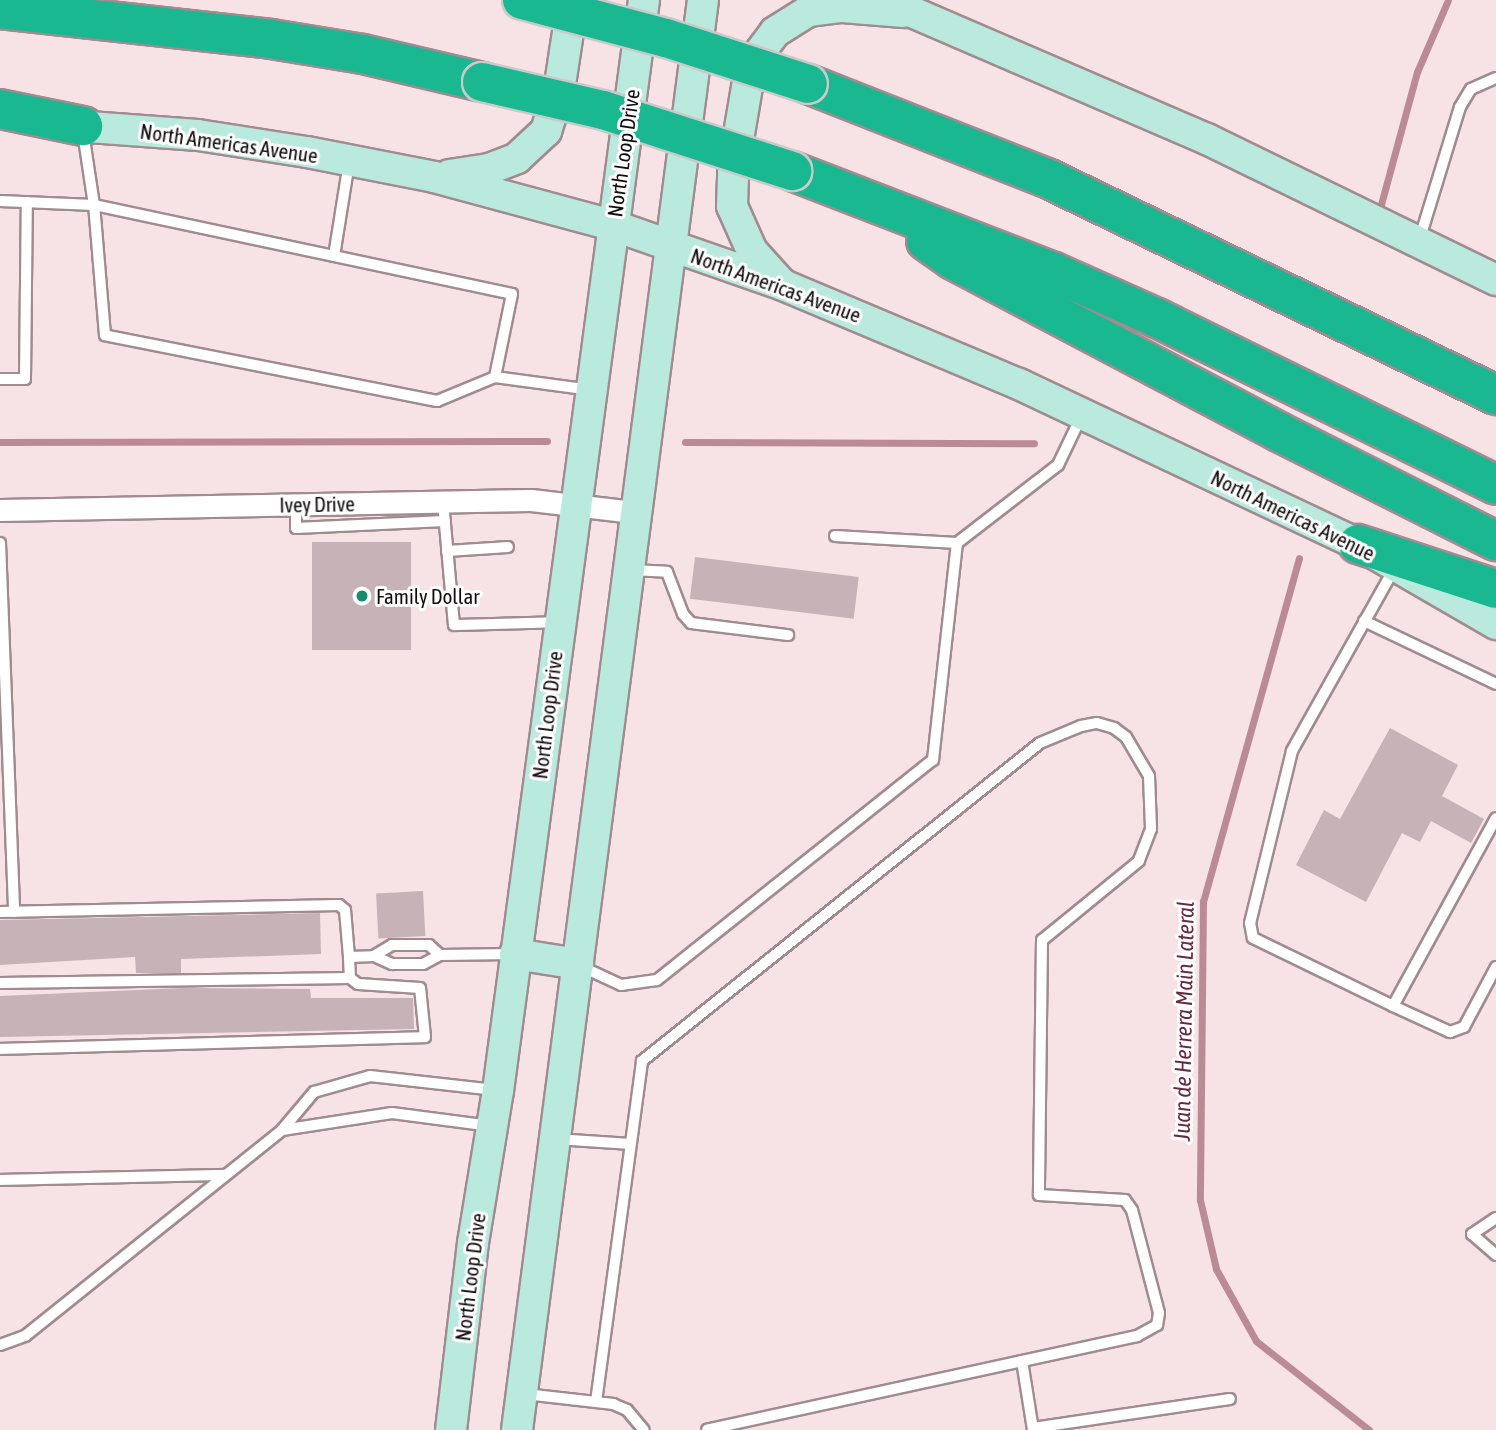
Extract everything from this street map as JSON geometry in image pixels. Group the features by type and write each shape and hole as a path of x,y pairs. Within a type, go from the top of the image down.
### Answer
{"highway":[{"path":"522,0 666,38 808,84 1047,178 1496,395"},
{"path":"0,9 271,39 363,54 603,110 792,171 1054,272 1157,318 1496,485"},
{"path":"0,109 83,126"},
{"path":"876,205 953,260 1279,432 1496,541"},
{"path":"1358,544 1496,589"}],"main road":[{"path":"434,177 489,169 517,158 546,131 558,91 573,0"},
{"name":"North Loop Drive","path":"451,1430 473,1243 498,1091 644,0"},
{"path":"517,1430 557,1139 633,512 703,0"},
{"path":"884,0 1207,139 1496,279"},
{"path":"783,285 752,251 732,206 733,169 751,64 775,32 808,11 842,7 912,12"},
{"name":"North Americas Avenue","path":"0,121 198,135 350,160 434,177 612,225 783,285 1082,414 1358,544 1496,624"},
{"path":"515,954 578,964"}],"street":[{"name":"Ivey Drive","path":"0,510 296,505 444,511 531,500 633,512"}],"lane":[{"path":"1419,241 1460,107 1471,89 1496,78"},
{"path":"83,126 94,205 105,335 437,401 495,377 591,390"},
{"path":"334,256 350,160"},
{"path":"0,201 94,205 512,295 495,377"},
{"path":"0,379 25,379 27,202"},
{"path":"835,536 957,543 1059,465 1082,414"},
{"path":"444,511 454,625 559,622"},
{"path":"0,543 13,912"},
{"path":"578,964 621,985 657,980 933,760 957,543"},
{"path":"447,551 508,547"},
{"path":"1395,566 1292,751 1250,923 1253,938 1261,945 1450,1032 1464,1027 1496,967"},
{"path":"626,570 667,572 683,614 691,623 788,635"},
{"path":"1364,621 1496,684"},
{"path":"596,1402 642,1061 651,1051 1040,743 1081,726 1097,723 1114,728 1126,737 1149,776 1151,829 1139,861 1042,940 1039,1195 1117,1196 1125,1200 1132,1210 1159,1314 1157,1325 1137,1336 707,1430"},
{"path":"1393,1006 1496,818"},
{"path":"0,912 339,905 345,910 350,978"},
{"path":"374,956 392,945 429,945 440,954"},
{"path":"349,957 374,956 392,964 423,964 440,954 515,954"},
{"path":"0,983 350,978 358,984 420,988 425,1037 0,1049"},
{"path":"0,1345 25,1336 282,1130 314,1092 370,1076 498,1091"},
{"path":"282,1130 392,1113 492,1126"},
{"path":"557,1139 630,1144"},
{"path":"0,1180 225,1175"},
{"path":"1496,1218 1472,1234 1496,1255"},
{"path":"1022,1361 1033,1429 1230,1399"},
{"path":"522,1394 596,1402 627,1410 644,1430"}],"building":[{"name":"Family Dollar","path":"312,542 411,542 411,650 312,650"},
{"path":"695,557 859,577 854,619 690,599"},
{"path":"1390,728 1458,765 1442,796 1484,819 1471,843 1431,821 1420,842 1402,833 1366,902 1296,865 1324,810 1340,819"},
{"path":"423,891 425,936 378,938 376,893"},
{"path":"320,913 321,954 181,959 181,973 136,973 135,957 0,965 0,920"},
{"path":"182,988 310,989 311,998 413,998 414,1029 0,1037 0,996"}],"waterway":[{"name":"Juan de Herrera Main Lateral","path":"1380,208 1417,72 1448,0"},
{"path":"0,442 547,441"},
{"path":"685,442 1034,443"},
{"name":"Juan de Herrera Main Lateral","path":"1299,558 1203,901 1200,1200 1216,1269 1256,1341 1369,1430"}],"place":[{"name":"Family Dollar","path":"362,596"}]}
